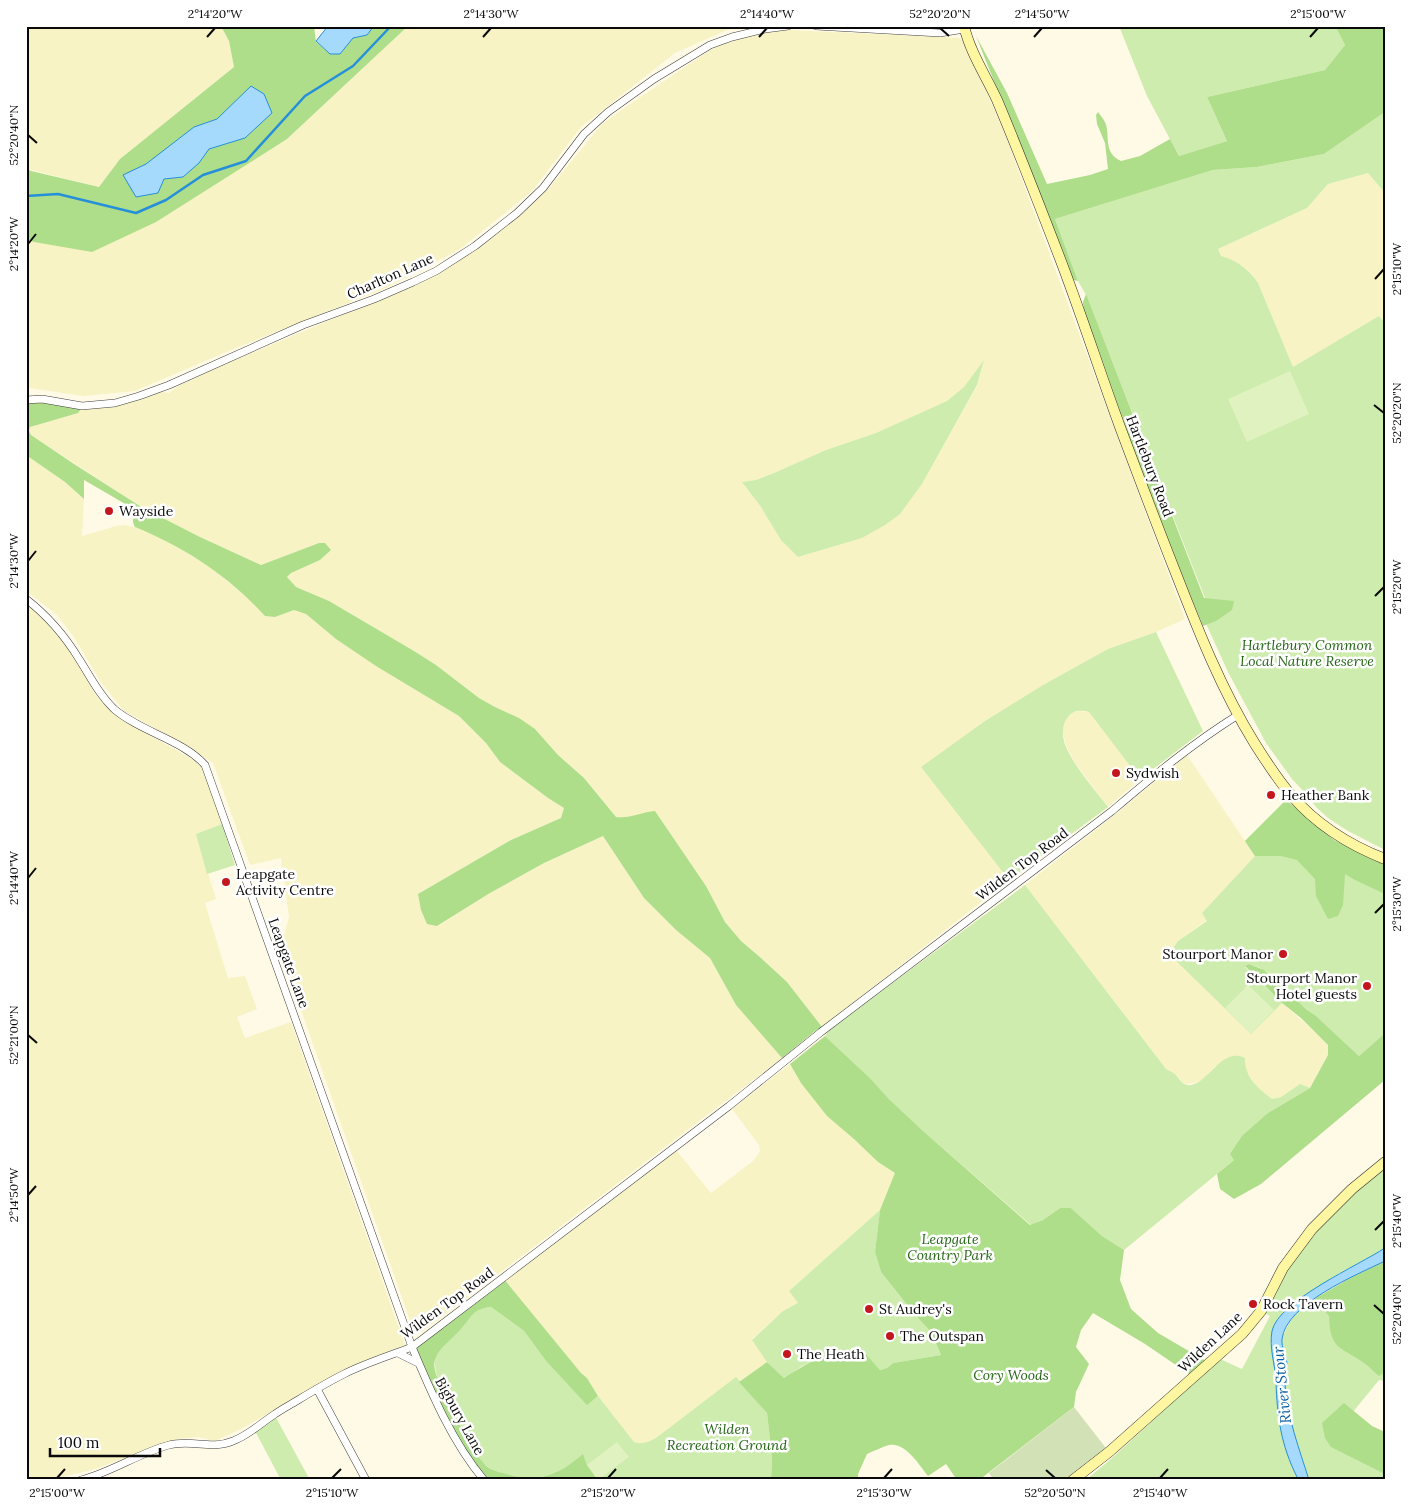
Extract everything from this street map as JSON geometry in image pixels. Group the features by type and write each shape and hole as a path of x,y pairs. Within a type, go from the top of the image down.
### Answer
{"main road":[{"name":"Hartlebury Road","path":"964,28 1007,124 1041,210 1120,427 1198,632 1216,672 1238,715 1274,773 1291,795 1307,812 1330,830 1352,844 1385,859"},
{"name":"Wilden Lane","path":"1074,1480 1109,1452 1242,1334 1261,1311 1283,1268 1312,1229 1352,1189 1385,1162"}],"street":[{"name":"Charlton Lane","path":"26,400 42,399 82,406 115,402 139,396 169,385 303,325 414,282 436,271 474,246 517,213 543,188 584,134 608,112 654,79 710,45 732,36 788,26"},
{"path":"816,26 940,34 964,28"},
{"name":"Leapgate Lane","path":"26,599 43,612 64,636 94,685 113,708 132,722 195,755 205,765 412,1347"},
{"name":"Wilden Top Road","path":"81,1480 170,1445 187,1442 209,1446 233,1441 254,1429 274,1414 345,1374 374,1360 412,1347 1112,811 1153,776 1220,726 1238,715"},
{"name":"Bigbury Lane","path":"412,1347 418,1363 460,1447 484,1480"},
{"path":"398,1353 418,1363"},
{"path":"317,1389 366,1480"}],"shaded area":[{"path":"26,26 221,26 229,41 234,67 120,159 99,187 26,168"},
{"path":"408,26 736,26 675,53 581,127 532,191 460,249 388,287 135,391 84,396 26,389 26,239 34,242 287,139"},
{"path":"790,30 959,38 965,42 1006,137 1185,619 1156,632 1108,649 1043,685 985,721 921,767 1009,880 822,1027 787,982 741,941 725,922 706,886 655,811 628,818 616,817 584,778 558,755 535,729 479,698 436,665 414,651 329,601 296,587 287,577 291,573 320,560 331,550 319,543 261,565 143,508 31,435 29,431 30,427 82,407 127,402 162,392 169,393 178,386 211,370 437,275 491,238 551,186 602,124 715,47 758,33","holes":["984,361 977,386 922,484 900,514 862,538 798,557 742,482 756,480 826,450 876,433 947,401 964,387"]},
{"path":"1368,173 1385,193 1385,322 1379,316 1293,367 1253,275 1247,269 1221,256 1218,249 1307,208 1328,184"},
{"path":"26,455 65,482 84,499 82,536 116,526 135,527 160,537 209,566 254,603 265,616 275,617 294,610 306,614 336,639 459,716 486,743 500,762 564,808 561,818 511,840 418,894 438,926 490,893 544,863 603,836 644,898 676,930 710,958 736,1005 782,1058 430,1326 423,1331 414,1328 280,950 289,917 281,858 250,865 213,763 124,711 100,681 74,637 56,614 26,591"},
{"path":"26,602 46,620 71,652 95,694 119,718 192,759 202,767 222,824 196,834 216,899 205,903 228,978 245,976 257,1009 237,1017 245,1038 291,1022 405,1345 355,1365 241,1429 215,1441 198,1437 176,1439 95,1469 50,1480 26,1480"},
{"path":"1079,711 1089,712 1140,779 1108,807 1076,764 1066,746 1063,725 1066,718"},
{"path":"1187,755 1255,856 1202,913 1207,920 1178,941 1169,954 1250,1033 1282,1003 1313,1030 1328,1045 1328,1055 1310,1088 1300,1084 1281,1097 1272,1099 1252,1081 1247,1072 1215,1066 1204,1079 1195,1083 1183,1083 1177,1075 1166,1069 1025,885 1111,818"},
{"path":"790,1064 801,1083 878,1162 895,1173 896,1179 890,1187 880,1210 789,1291 798,1303 783,1311 752,1339 767,1362 739,1382 736,1378 656,1438 640,1444 634,1442 598,1396 587,1378 504,1279 676,1150 711,1193 753,1161 760,1151 759,1145 732,1109"}],"green space":[{"path":"221,26 314,26 316,42 330,54 340,54 353,37 367,35 374,26 408,26 287,139 156,222 92,252 26,239 26,168 31,171 99,187 120,159 234,67 229,41"},
{"path":"1119,26 1335,26 1345,45 1325,70 1207,97 1227,141 1179,156 1147,96"},
{"path":"1335,26 1385,26 1385,112 1324,154 1257,167 1213,170 1055,219 1078,281 1073,280 976,36 1007,93 1047,184 1090,175 1108,169 1105,143 1097,124 1096,115 1098,112 1107,127 1111,153 1121,161 1140,156 1170,139 1179,156 1227,141 1207,97 1325,70 1345,45"},
{"name":"Hartlebury Common Local Nature Reserve","path":"1385,112 1385,193 1368,173 1328,184 1307,208 1218,249 1221,256 1242,266 1258,283 1293,367 1379,316 1385,322 1385,850 1348,831 1328,818 1316,807 1292,779 1266,743 1228,672 1203,617 1205,598 1055,219 1213,170 1257,167 1324,154"},
{"path":"1086,294 1204,598 1234,601 1232,610 1216,621 1203,626 1156,509 1098,351 1084,311 1083,302"},
{"path":"984,360 977,385 922,484 900,514 862,538 798,557 781,540 761,507 742,482 756,480 826,450 876,433 947,401 964,387"},
{"path":"1290,371 1309,414 1247,442 1228,399"},
{"path":"39,401 82,407 78,413 30,427 31,435 143,508 200,537 261,565 319,543 325,543 331,550 320,560 291,573 287,577 296,587 329,601 414,651 436,665 479,698 519,718 535,729 558,755 584,778 616,817 626,817 655,811 706,886 725,922 741,941 787,982 822,1027 782,1058 736,1005 710,958 676,930 644,898 603,836 544,863 490,893 437,926 427,924 421,910 418,894 511,840 561,818 564,808 500,762 486,743 459,716 376,666 336,639 306,614 294,610 275,617 265,616 236,588 205,564 171,544 135,527 133,519 139,512 84,480 84,499 65,482 26,455 26,402"},
{"path":"1156,632 1203,731 1140,779 1089,712 1077,711 1070,715 1063,728 1066,747 1079,770 1108,807 1009,880 921,767 985,721 1043,685 1108,649"},
{"path":"1286,800 1334,840 1385,864 1385,1033 1359,1056 1315,1015 1298,1003 1268,973 1249,964 1245,967 1282,1003 1251,1034 1169,954 1178,941 1207,921 1202,913 1255,856 1245,841"},
{"path":"1286,800 1334,840 1385,864 1385,894 1345,874 1343,905 1338,916 1328,919 1316,896 1315,879 1297,860 1281,856 1255,856 1245,841"},
{"path":"222,824 235,865 207,874 196,834"},
{"path":"1025,885 1166,1069 1175,1074 1184,1084 1192,1085 1199,1082 1227,1058 1236,1056 1245,1058 1246,1068 1251,1079 1272,1099 1281,1097 1300,1084 1310,1088 1268,1113 1234,1160 1124,1250 1102,1236 1071,1208 1060,1208 1043,1220 1031,1225 922,1130 825,1036 829,1030"},
{"path":"1249,964 1264,970 1359,1056 1385,1033 1385,1080 1261,1184 1234,1199 1220,1189 1217,1174 1234,1160 1230,1154 1242,1136 1268,1113 1310,1088 1328,1055 1328,1045 1245,966"},
{"path":"1248,985 1274,1010 1251,1034 1225,1008"},
{"path":"825,1036 922,1130 1030,1225 1043,1220 1060,1208 1071,1208 1102,1236 1124,1250 1120,1280 1131,1309 1158,1333 1206,1361 1192,1376 1145,1344 1093,1313 1081,1330 1076,1347 1089,1364 1076,1392 1074,1407 979,1480 957,1480 946,1464 928,1476 901,1447 889,1445 867,1454 858,1474 858,1480 771,1480 772,1458 767,1413 739,1382 767,1362 784,1378 819,1358 841,1350 864,1352 880,1370 887,1368 893,1363 941,1355 931,1332 881,1272 875,1252 880,1210 895,1173 878,1162 827,1116 801,1083 790,1064"},
{"path":"1385,1162 1385,1248 1320,1286 1273,1330 1271,1344 1276,1371 1279,1422 1297,1478 1296,1480 1086,1480 1220,1359 1242,1369 1270,1316 1261,1311 1312,1229"},
{"path":"880,1210 875,1252 881,1272 931,1332 941,1355 893,1363 887,1368 880,1370 864,1353 825,1355 802,1366 784,1378 767,1362 752,1340 783,1311 798,1303 789,1291"},
{"path":"1385,1261 1385,1381 1379,1380 1348,1418 1385,1467 1385,1480 1309,1480 1291,1424 1285,1385 1287,1361 1282,1345 1282,1337 1290,1321 1302,1307"},
{"path":"1385,1261 1385,1372 1379,1376 1366,1364 1338,1346 1332,1335 1329,1316 1314,1299 1350,1278"},
{"path":"504,1279 587,1378 598,1396 587,1405 546,1361 524,1331 491,1307 477,1311 437,1355 434,1365 440,1383 472,1448 489,1468 521,1477 540,1477 558,1472 583,1454 587,1465 598,1480 484,1480 472,1464 412,1347"},
{"name":"Wilden Recreation Ground","path":"491,1307 524,1331 546,1361 587,1404 598,1396 634,1442 637,1443 648,1442 656,1438 736,1377 767,1413 772,1458 771,1480 598,1480 587,1465 583,1455 557,1472 540,1477 531,1478 510,1475 488,1467 478,1457 465,1434 439,1383 435,1364 441,1349 462,1328 471,1315 479,1310"},
{"path":"1344,1403 1372,1426 1385,1432 1385,1474 1331,1447 1325,1438 1322,1423"},
{"path":"1074,1407 1109,1452 1073,1480 994,1480 989,1473"},
{"path":"274,1414 310,1480 281,1480 254,1429"},
{"path":"617,1442 629,1457 598,1480 587,1465"}],"water":[{"path":"328,26 374,26 367,35 353,38 340,54 330,54 316,41"},
{"path":"251,86 264,94 272,113 245,138 209,149 199,163 183,177 164,179 158,193 136,197 123,175 146,164 194,127 217,119"},
{"name":"River Stour","path":"1385,1248 1385,1261 1324,1292 1296,1314 1286,1326 1282,1342 1287,1362 1286,1396 1294,1432 1309,1480 1296,1480 1297,1477 1287,1454 1277,1407 1272,1331 1278,1320 1304,1296"}],"waterway":[{"path":"26,196 58,194 136,213 166,200 203,175 246,161 305,96 353,66 391,26"}],"place":[{"name":"Wayside","path":"109,511"},
{"name":"Sydwish","path":"1116,773"},
{"name":"Heather Bank","path":"1271,795"},
{"name":"Leapgate Activity Centre","path":"226,882"},
{"name":"Stourport Manor","path":"1283,954"},
{"name":"Stourport Manor Hotel guests","path":"1367,986"},
{"name":"Rock Tavern","path":"1253,1304"},
{"name":"St Audrey's","path":"869,1309"},
{"name":"The Outspan","path":"890,1336"},
{"name":"The Heath","path":"787,1354"}],"park label":[{"name":"Leapgate Country Park","path":"950,1248"},
{"name":"Cory Woods","path":"1011,1375"}]}
